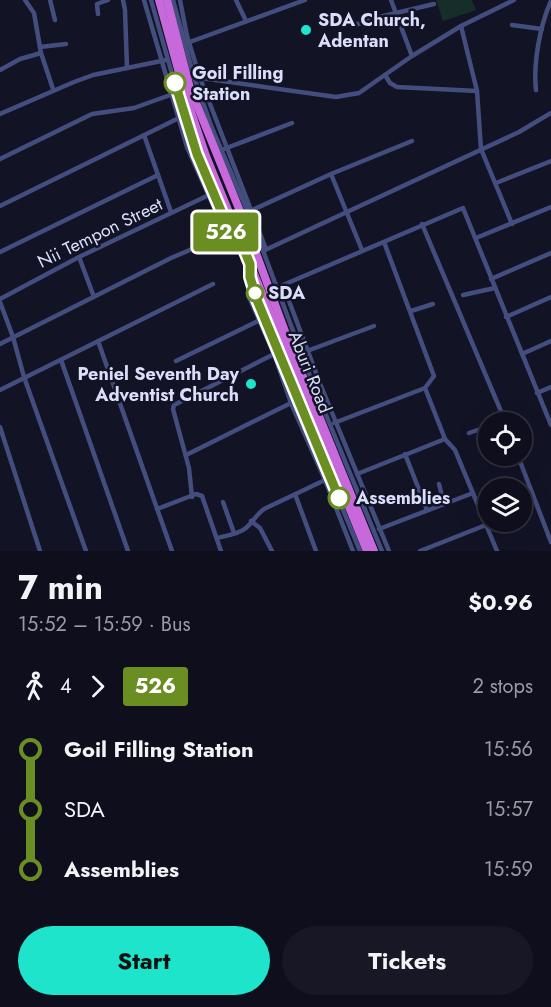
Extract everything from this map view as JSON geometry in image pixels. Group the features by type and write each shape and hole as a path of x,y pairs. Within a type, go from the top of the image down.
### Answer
{"highway":[{"name":"Aburi Road","path":"159,0 187,102 214,177 241,228 243,247 250,264 372,546"},
{"path":"166,0 190,88 241,228 262,252 293,344 372,546"},
{"path":"210,140 212,128"},
{"path":"202,166 214,177"}],"street":[{"path":"25,0 34,13 41,53 53,89"},
{"path":"50,0 55,20"},
{"path":"98,14 97,4 108,0"},
{"path":"123,0 127,68"},
{"path":"144,0 178,93 187,147 211,194"},
{"path":"151,0 166,60 171,95 202,166 226,234 229,239 243,247"},
{"path":"173,0 212,128 224,149"},
{"path":"180,0 187,43"},
{"path":"236,0 246,21"},
{"path":"187,43 305,0"},
{"path":"391,0 412,56"},
{"path":"197,77 346,97 359,93 460,26 511,1"},
{"path":"536,90 535,77 542,29 551,1"},
{"path":"352,26 434,4"},
{"path":"512,25 542,29"},
{"path":"460,26 477,91 481,149 512,224"},
{"path":"40,46 66,44"},
{"path":"0,70 20,59 41,53"},
{"path":"0,114 53,89 93,75 166,60"},
{"path":"385,75 396,87 477,91"},
{"path":"197,77 249,212 293,344 322,398"},
{"path":"0,159 92,114 134,108 178,93"},
{"path":"262,252 519,132 551,114"},
{"path":"0,206 181,117"},
{"path":"224,149 292,123"},
{"path":"144,135 171,212"},
{"path":"249,212 331,174 412,141"},
{"path":"496,183 551,161"},
{"path":"331,174 362,250"},
{"path":"0,252 158,175"},
{"name":"Nii Tempon Street","path":"0,301 79,257 211,194"},
{"path":"476,238 551,207"},
{"path":"276,288 463,208 551,425"},
{"path":"422,224 499,412"},
{"path":"0,344 171,258 241,228"},
{"path":"333,424 425,388 433,380 434,373 384,242"},
{"path":"491,279 551,253"},
{"path":"79,257 94,297"},
{"path":"250,264 250,277 291,403 360,551"},
{"path":"0,390 213,284"},
{"path":"283,285 322,398 374,531 372,546 382,551"},
{"path":"463,295 495,288"},
{"path":"254,289 250,292 249,297 258,321 276,353 314,436 353,551"},
{"path":"506,317 551,297"},
{"path":"0,301 24,377 86,551"},
{"path":"411,311 433,304"},
{"path":"176,361 264,318"},
{"path":"307,351 374,326"},
{"path":"98,341 172,551"},
{"path":"522,354 551,342"},
{"path":"192,497 186,455 177,430 174,405 276,353"},
{"path":"61,360 128,551"},
{"path":"537,393 551,387"},
{"path":"425,388 445,439 455,450 478,505"},
{"path":"186,455 291,403"},
{"path":"333,424 358,473 389,551"},
{"path":"0,427 40,551"},
{"path":"469,433 478,430"},
{"path":"307,439 314,436"},
{"path":"351,476 445,439"},
{"path":"405,454 428,510"},
{"path":"522,466 551,542"},
{"path":"217,538 248,527 264,509 328,479"},
{"path":"439,484 444,504"},
{"path":"374,531 473,493"},
{"path":"157,509 199,494 204,498 221,551"},
{"path":"295,494 316,551"},
{"path":"223,502 234,533"},
{"path":"251,521 260,528 272,551"},
{"path":"420,551 478,528"},
{"path":"489,532 497,551"}],"green space":[{"path":"436,0 472,0 476,10 443,21"}],"bus line":[{"name":"526","path":"175,83 197,154 225,220 226,234 229,239 243,247 250,264 250,277 257,300 339,498"}],"place":[{"name":"SDA Church, Adentan","path":"306,30"},
{"name":"Goil Filling Station","path":"175,83"},
{"name":"SDA","path":"255,293"},
{"name":"Peniel Seventh Day Adventist Church","path":"251,384"},
{"name":"Assemblies","path":"339,498"}]}
